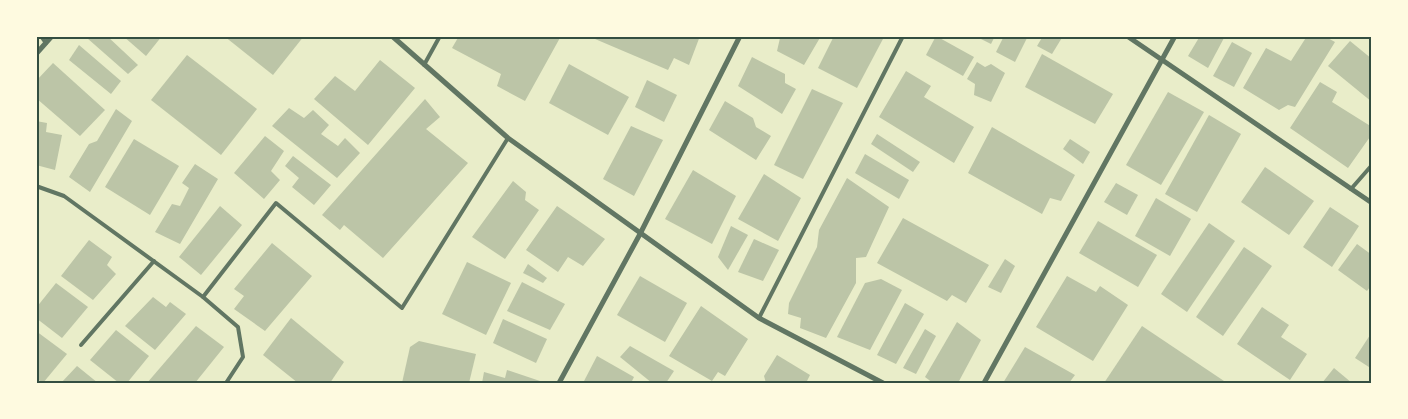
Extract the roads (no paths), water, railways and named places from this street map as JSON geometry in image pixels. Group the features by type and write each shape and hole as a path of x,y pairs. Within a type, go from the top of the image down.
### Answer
{"street":[{"path":"36,54 52,36"},
{"path":"392,36 508,138 640,234 759,318 883,383"},
{"path":"558,383 640,234 740,36"},
{"path":"1127,36 1372,203"},
{"path":"984,383 1175,36"}],"lane":[{"path":"41,36 46,43"},
{"path":"424,65 440,36"},
{"path":"759,318 904,36"},
{"path":"203,297 276,203 402,308 508,138"},
{"path":"1351,189 1372,165"},
{"path":"36,186 64,196 203,297 238,328 243,358 226,383"},
{"path":"81,345 154,261"}]}
